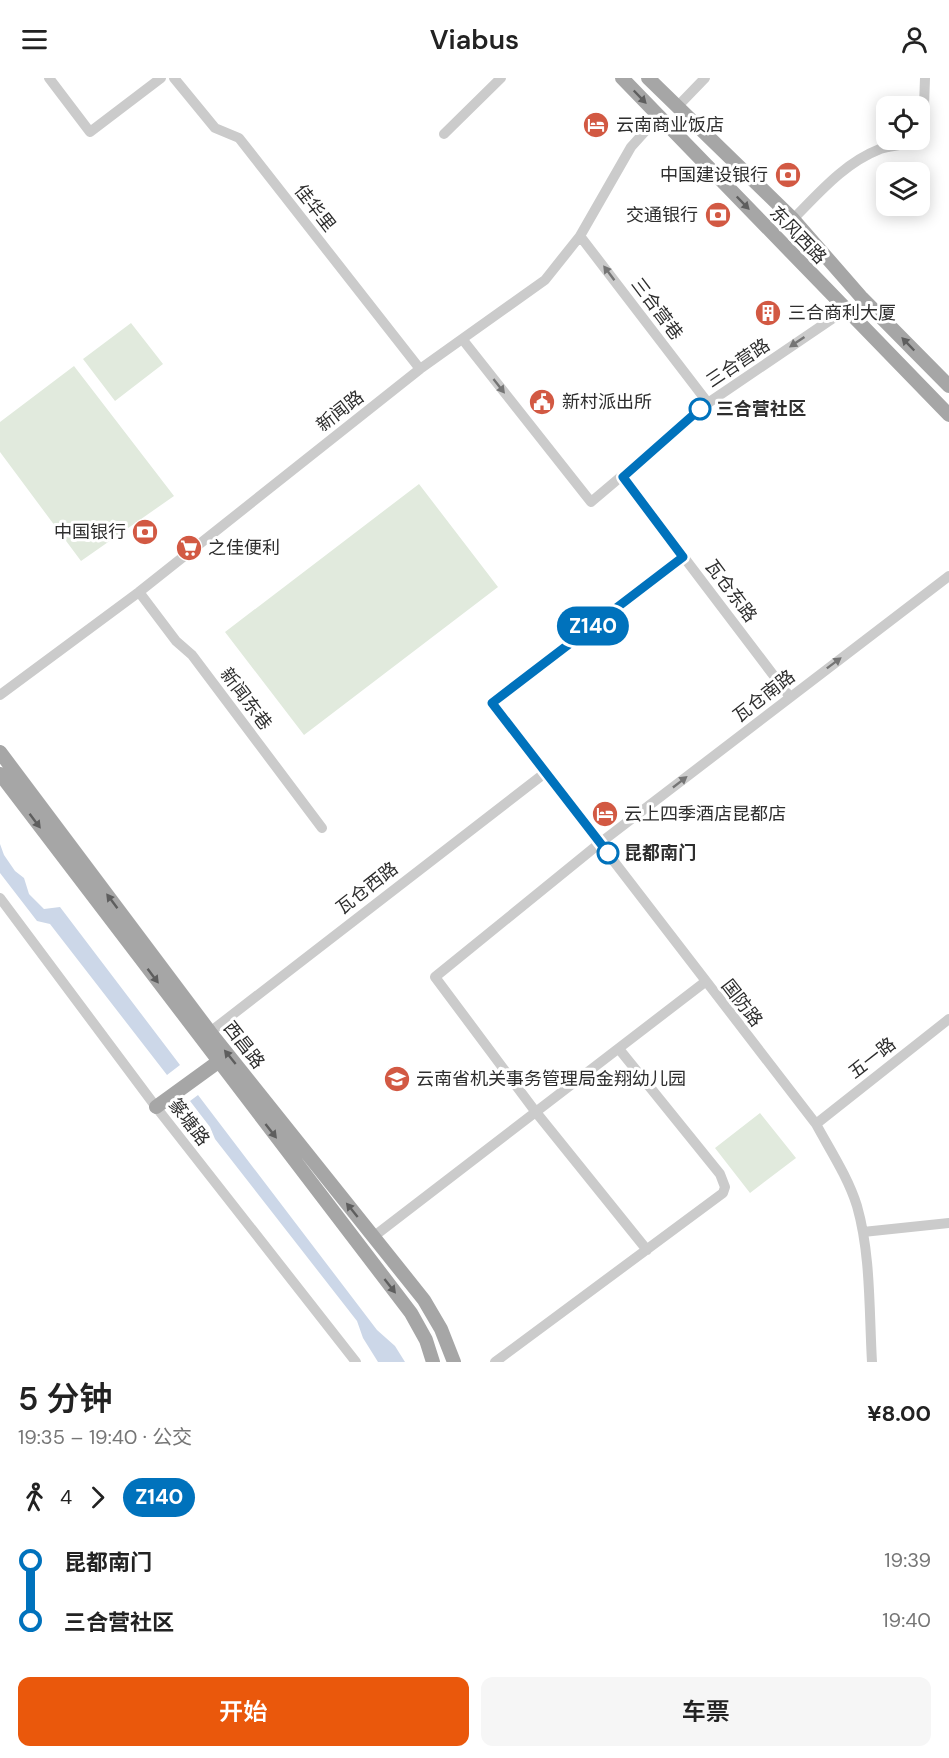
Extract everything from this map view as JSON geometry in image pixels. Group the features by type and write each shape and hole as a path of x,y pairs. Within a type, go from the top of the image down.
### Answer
{"main road":[{"name":"东风西路","path":"622,78 949,416"},
{"name":"东风西路","path":"648,78 793,219 862,298 949,386"},
{"name":"西昌路","path":"0,752 210,1032 424,1300 441,1329 454,1362"},
{"name":"西昌路","path":"0,774 411,1313 426,1340 433,1362"},
{"path":"156,1107 218,1062"}],"street":[{"path":"49,78 90,132 161,78"},
{"name":"佳华里","path":"174,78 215,128 239,138 420,369"},
{"path":"444,134 501,78"},
{"path":"677,107 705,78"},
{"path":"925,78 925,96"},
{"name":"新闻路","path":"0,695 139,592 420,369 545,280 580,236 631,147 659,116"},
{"path":"793,219 843,170 878,150"},
{"name":"三合营巷","path":"580,236 708,403"},
{"name":"三合营路","path":"463,340 591,502 708,403 845,310"},
{"name":"瓦仓东路","path":"623,477 790,697"},
{"name":"国防路","path":"683,557 492,703 816,1124 846,1180 856,1204 863,1232 873,1362"},
{"name":"瓦仓南路","path":"535,1111 435,978 600,843 949,576"},
{"name":"新闻东巷","path":"139,592 176,641 192,655 322,828"},
{"name":"瓦仓西路","path":"210,1032 545,773"},
{"name":"篆塘路","path":"0,898 156,1107 356,1362"},
{"path":"374,1237 705,982"},
{"name":"五一路","path":"816,1124 949,1019"},
{"path":"495,1362 723,1193 725,1186 720,1174 619,1049"},
{"path":"535,1111 647,1250"},
{"path":"863,1232 949,1223"}],"shaded area":[{"path":"131,323 163,364 115,401 83,359"},
{"path":"74,366 174,496 81,561 0,452 0,422"},
{"path":"419,484 498,587 304,735 225,632"},
{"path":"760,1113 796,1158 750,1193 715,1148"}],"water":[{"path":"0,844 4,855 15,871 24,878 29,894 44,909 60,907 180,1065 167,1075 50,924 37,921 0,873"},
{"path":"198,1095 377,1330 395,1346 405,1362 378,1362 363,1338 357,1321 215,1139 210,1127 190,1101"}],"bus line":[{"name":"Z140","path":"608,853 492,703 683,557 623,477 700,409"}],"place":[{"name":"云南商业饭店","path":"596,125"},
{"name":"中国建设银行","path":"788,175"},
{"name":"交通银行","path":"718,215"},
{"name":"三合商利大厦","path":"768,313"},
{"name":"新村派出所","path":"542,402"},
{"name":"三合营社区","path":"700,409"},
{"name":"中国银行","path":"145,532"},
{"name":"之佳便利","path":"189,548"},
{"name":"云上四季酒店昆都店","path":"605,814"},
{"name":"昆都南门","path":"608,853"},
{"name":"云南省机关事务管理局金翔幼儿园","path":"397,1079"}]}
